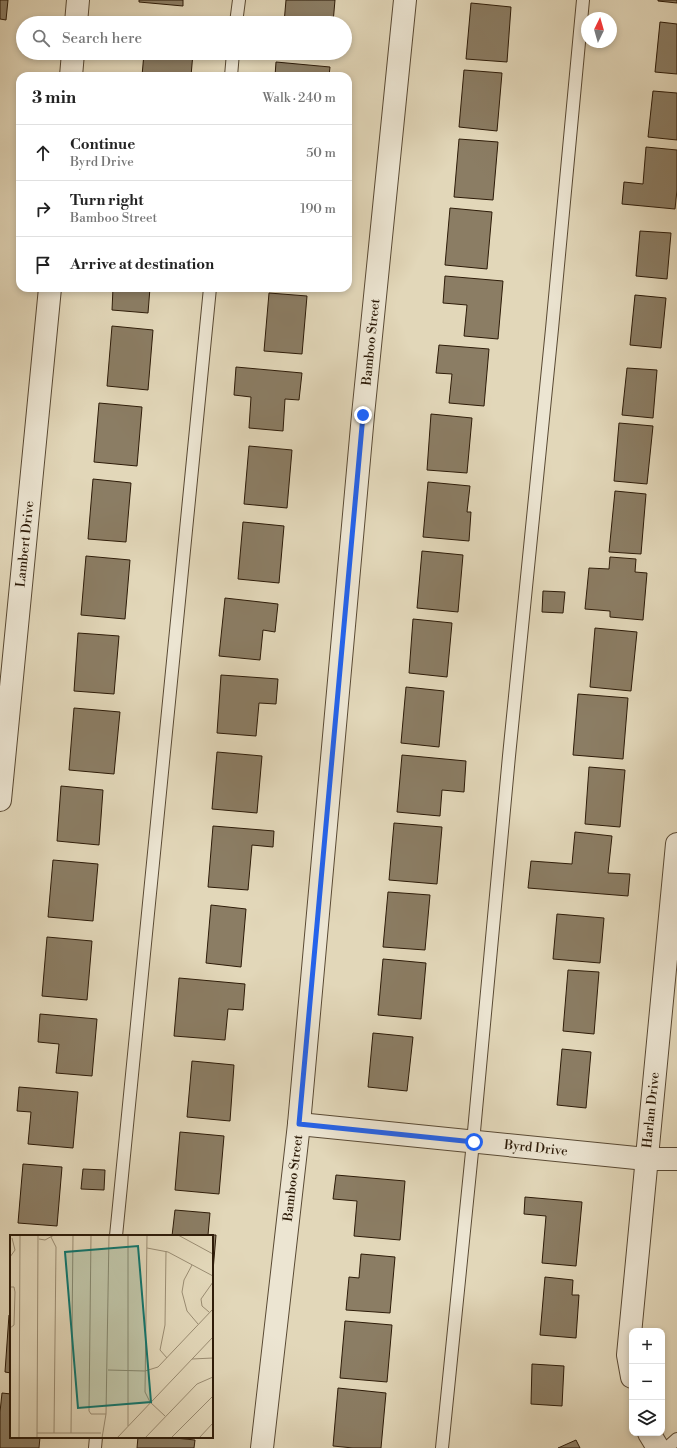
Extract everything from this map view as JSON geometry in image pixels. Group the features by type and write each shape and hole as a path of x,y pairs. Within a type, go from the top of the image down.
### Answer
{"street":[{"path":"77,16 78,0"},
{"name":"Bamboo Street","path":"262,1448 299,1124 363,415 405,0"},
{"path":"71,72 72,60"},
{"name":"Lambert Drive","path":"0,800 50,292"},
{"name":"Harlan Drive","path":"630,1364 628,1355 677,844"},
{"name":"Byrd Drive","path":"299,1124 646,1159 677,1159"},
{"path":"651,1436 658,1448"}],"lane":[{"path":"237,16 239,0"},
{"path":"442,1448 474,1142 509,756 582,0"},
{"path":"231,72 232,60"},
{"path":"116,1235 210,292"},
{"path":"95,1448 96,1438"},
{"path":"667,1448 677,1439"}],"building":[{"path":"0,0 8,0 6,20 0,19"},
{"path":"139,0 183,0 183,6 139,2"},
{"path":"286,0 335,0 334,16 285,16"},
{"path":"677,0 677,3 658,1"},
{"path":"471,3 511,7 507,62 466,59"},
{"path":"660,22 677,24 677,74 655,72"},
{"path":"143,60 192,60 191,72 142,72"},
{"path":"276,62 330,67 329,72 275,72"},
{"path":"464,70 502,73 497,131 459,127"},
{"path":"653,91 677,93 677,140 648,137"},
{"path":"459,139 498,142 493,200 454,197"},
{"path":"646,147 677,150 677,190 675,209 622,204 624,182 643,184"},
{"path":"450,208 492,212 487,269 445,265"},
{"path":"640,231 671,233 667,279 636,276"},
{"path":"445,276 503,281 498,339 464,336 467,305 443,303"},
{"path":"113,292 150,292 148,313 112,310"},
{"path":"269,293 307,296 302,354 264,351"},
{"path":"635,295 666,298 661,348 630,345"},
{"path":"112,326 153,330 148,390 107,386"},
{"path":"439,345 489,349 484,406 449,403 452,374 436,373"},
{"path":"236,367 302,373 299,400 285,399 283,431 249,428 251,397 234,395"},
{"path":"627,368 657,370 653,418 622,415"},
{"path":"99,403 142,407 137,466 94,462"},
{"path":"431,414 472,418 467,473 427,470"},
{"path":"619,423 653,426 647,484 614,481"},
{"path":"249,446 292,450 287,508 244,504"},
{"path":"93,479 131,483 126,542 88,539"},
{"path":"428,482 470,486 467,512 471,512 469,541 423,537"},
{"path":"615,491 646,494 641,554 609,552"},
{"path":"243,522 284,526 279,583 238,579"},
{"path":"422,551 463,555 458,612 417,608"},
{"path":"86,556 130,560 125,619 81,615"},
{"path":"610,557 636,559 635,572 647,573 643,620 610,617 610,611 585,609 589,568 609,569"},
{"path":"543,591 565,592 563,613 542,612"},
{"path":"225,598 278,604 275,632 263,630 260,660 219,656"},
{"path":"413,619 452,623 447,677 409,673"},
{"path":"595,628 637,632 631,691 590,687"},
{"path":"78,633 119,636 114,694 74,691"},
{"path":"221,675 278,679 276,704 259,703 256,736 217,733"},
{"path":"406,687 444,691 439,747 401,743"},
{"path":"578,694 628,698 623,759 573,755"},
{"path":"74,708 120,712 114,774 69,770"},
{"path":"217,752 262,756 257,813 212,809"},
{"path":"402,755 466,761 464,792 442,790 440,816 397,812"},
{"path":"589,767 625,770 620,827 585,824"},
{"path":"61,786 103,790 99,845 57,841"},
{"path":"394,823 442,827 437,884 389,880"},
{"path":"213,826 274,831 273,847 252,845 248,890 208,887"},
{"path":"575,832 612,836 608,873 630,874 628,896 528,888 531,861 572,864"},
{"path":"53,860 98,864 93,921 48,917"},
{"path":"388,892 430,895 425,950 383,947"},
{"path":"211,905 246,909 241,967 206,963"},
{"path":"557,914 604,918 600,963 553,959"},
{"path":"47,937 92,941 87,1000 42,996"},
{"path":"383,959 426,963 421,1019 378,1015"},
{"path":"568,970 599,972 594,1034 563,1031"},
{"path":"179,978 245,984 243,1010 228,1009 225,1040 174,1036"},
{"path":"40,1014 97,1019 92,1076 56,1073 59,1044 38,1042"},
{"path":"373,1033 413,1037 407,1091 368,1087"},
{"path":"562,1049 591,1052 586,1108 557,1105"},
{"path":"192,1061 234,1065 230,1121 187,1117"},
{"path":"19,1087 78,1092 73,1148 28,1144 31,1112 17,1111"},
{"path":"180,1132 224,1136 219,1194 175,1190"},
{"path":"23,1164 62,1167 57,1226 18,1223"},
{"path":"83,1169 105,1170 104,1190 81,1189"},
{"path":"336,1175 405,1181 400,1240 354,1236 357,1201 333,1199"},
{"path":"525,1197 582,1202 576,1266 542,1263 546,1216 524,1214"},
{"path":"175,1210 210,1213 208,1235 172,1235"},
{"path":"213,1235 216,1235 213,1271"},
{"path":"361,1254 395,1257 390,1313 346,1310 349,1277 359,1278"},
{"path":"545,1277 573,1280 572,1295 579,1295 576,1338 540,1335"},
{"path":"9,1315 10,1315 10,1373 5,1372"},
{"path":"345,1321 392,1325 387,1382 340,1378"},
{"path":"532,1364 564,1366 562,1406 531,1404"},
{"path":"338,1388 386,1393 381,1448 333,1446"},
{"path":"2,1393 10,1394 10,1438 40,1438 39,1448 0,1448 0,1412"},
{"path":"138,1438 175,1438 195,1440 194,1448 137,1448"},
{"path":"576,1440 580,1448 558,1448"}],"route":[{"path":"363,415 299,1124 474,1142"}]}
